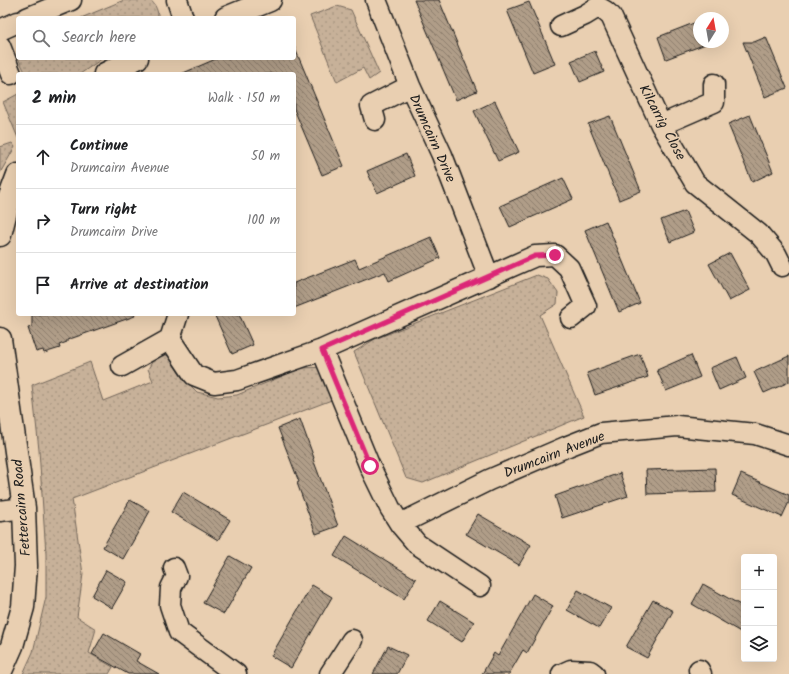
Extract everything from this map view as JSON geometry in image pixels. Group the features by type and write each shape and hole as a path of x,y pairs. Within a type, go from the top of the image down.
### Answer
{"street":[{"path":"32,16 71,0"},
{"path":"177,0 182,16"},
{"path":"231,16 270,0"},
{"name":"Drumcairn Drive","path":"376,0 410,86 442,155 489,277"},
{"name":"Kilcarrig Close","path":"561,26 598,7 611,16 661,125 695,183 759,234 782,257"},
{"path":"0,30 16,23"},
{"path":"0,46 11,74"},
{"path":"109,72 133,60"},
{"path":"661,125 714,102 714,84"},
{"path":"375,120 371,106 410,86"},
{"path":"0,235 9,199 16,180"},
{"path":"170,339 194,375 214,383 237,380 322,350 535,256 555,255 569,268 586,306 571,318"},
{"path":"122,366 170,339 177,316"},
{"name":"Fettercairn Road","path":"0,339 24,508 26,566 23,607 12,646 0,673"},
{"path":"322,350 370,466 390,508 400,524 417,544 480,586"},
{"name":"Drumcairn Avenue","path":"400,524 489,480 568,446 601,434 677,426 755,434 789,445"},
{"path":"0,511 24,508"},
{"path":"174,568 178,576 171,588 170,605 179,632 236,674"},
{"path":"330,674 352,640"},
{"path":"562,674 571,670 590,671 594,674"}],"shaded area":[{"path":"124,0 150,0 154,3 158,14 158,16 86,16"},
{"path":"337,6 351,10 379,73 369,80 363,68 337,82 310,16"},
{"path":"19,60 100,60 83,72 25,72"},
{"path":"16,95 16,133 3,102"},
{"path":"12,143 15,147 0,173 0,147"},
{"path":"537,275 548,279 558,293 557,304 540,315 584,416 423,483 406,478 354,352 375,339"},
{"path":"168,355 181,376 197,392 218,397 237,395 302,368 326,367 342,396 72,499 83,574 77,617 96,629 89,653 113,667 109,674 23,674 33,652 46,597 46,554 39,450 32,385 90,362 103,401 153,381 148,369 155,357"}],"building":[{"path":"414,0 439,0 477,91 456,100"},
{"path":"529,2 555,64 533,73 507,10"},
{"path":"693,23 693,48 695,48 666,59 658,37"},
{"path":"766,37 787,88 765,97 743,42 754,42"},
{"path":"296,51 344,166 322,175 296,114 296,72 186,72 213,60 296,60"},
{"path":"595,51 604,72 580,82 571,61"},
{"path":"495,101 519,152 498,161 474,111"},
{"path":"750,115 773,172 752,182 728,124"},
{"path":"610,116 641,191 619,200 588,124"},
{"path":"406,154 415,176 377,193 367,171"},
{"path":"563,178 573,199 510,227 500,206"},
{"path":"685,211 694,232 670,242 661,220"},
{"path":"606,221 640,303 619,312 585,230"},
{"path":"431,237 440,258 389,281 385,272 296,307 296,282 355,259 359,268"},
{"path":"730,253 750,290 729,301 709,264"},
{"path":"32,316 135,316 67,340 67,342 59,345 60,348 44,353 43,350 36,352 28,328 32,327"},
{"path":"215,316 240,316 253,345 232,354"},
{"path":"640,354 648,377 595,395 587,373"},
{"path":"691,355 700,377 666,391 657,370"},
{"path":"789,356 789,382 764,393 754,372"},
{"path":"737,357 746,378 719,390 710,368"},
{"path":"300,419 338,526 316,534 297,483 299,482 278,428"},
{"path":"715,468 716,492 647,494 646,470"},
{"path":"620,473 628,496 562,518 555,496"},
{"path":"741,474 789,495 789,502 782,517 732,495"},
{"path":"183,492 230,520 218,540 171,512"},
{"path":"130,500 150,511 123,559 103,547"},
{"path":"478,514 531,545 519,565 466,534"},
{"path":"346,536 416,579 404,599 334,556"},
{"path":"230,556 251,568 224,614 203,603"},
{"path":"106,570 127,582 112,608 92,596"},
{"path":"703,584 741,605 741,632 692,604"},
{"path":"312,585 332,597 291,668 271,656"},
{"path":"578,590 611,608 599,628 567,610"},
{"path":"533,594 553,606 527,653 523,650 509,674 482,674 494,653 498,656"},
{"path":"653,600 673,611 647,658 626,647"},
{"path":"440,601 474,622 462,642 428,621"},
{"path":"104,633 140,654 136,661 159,674 128,674 92,654"},
{"path":"388,646 407,655 397,674 373,674"}],"route":[{"path":"370,466 322,350 535,256 555,255"}]}
